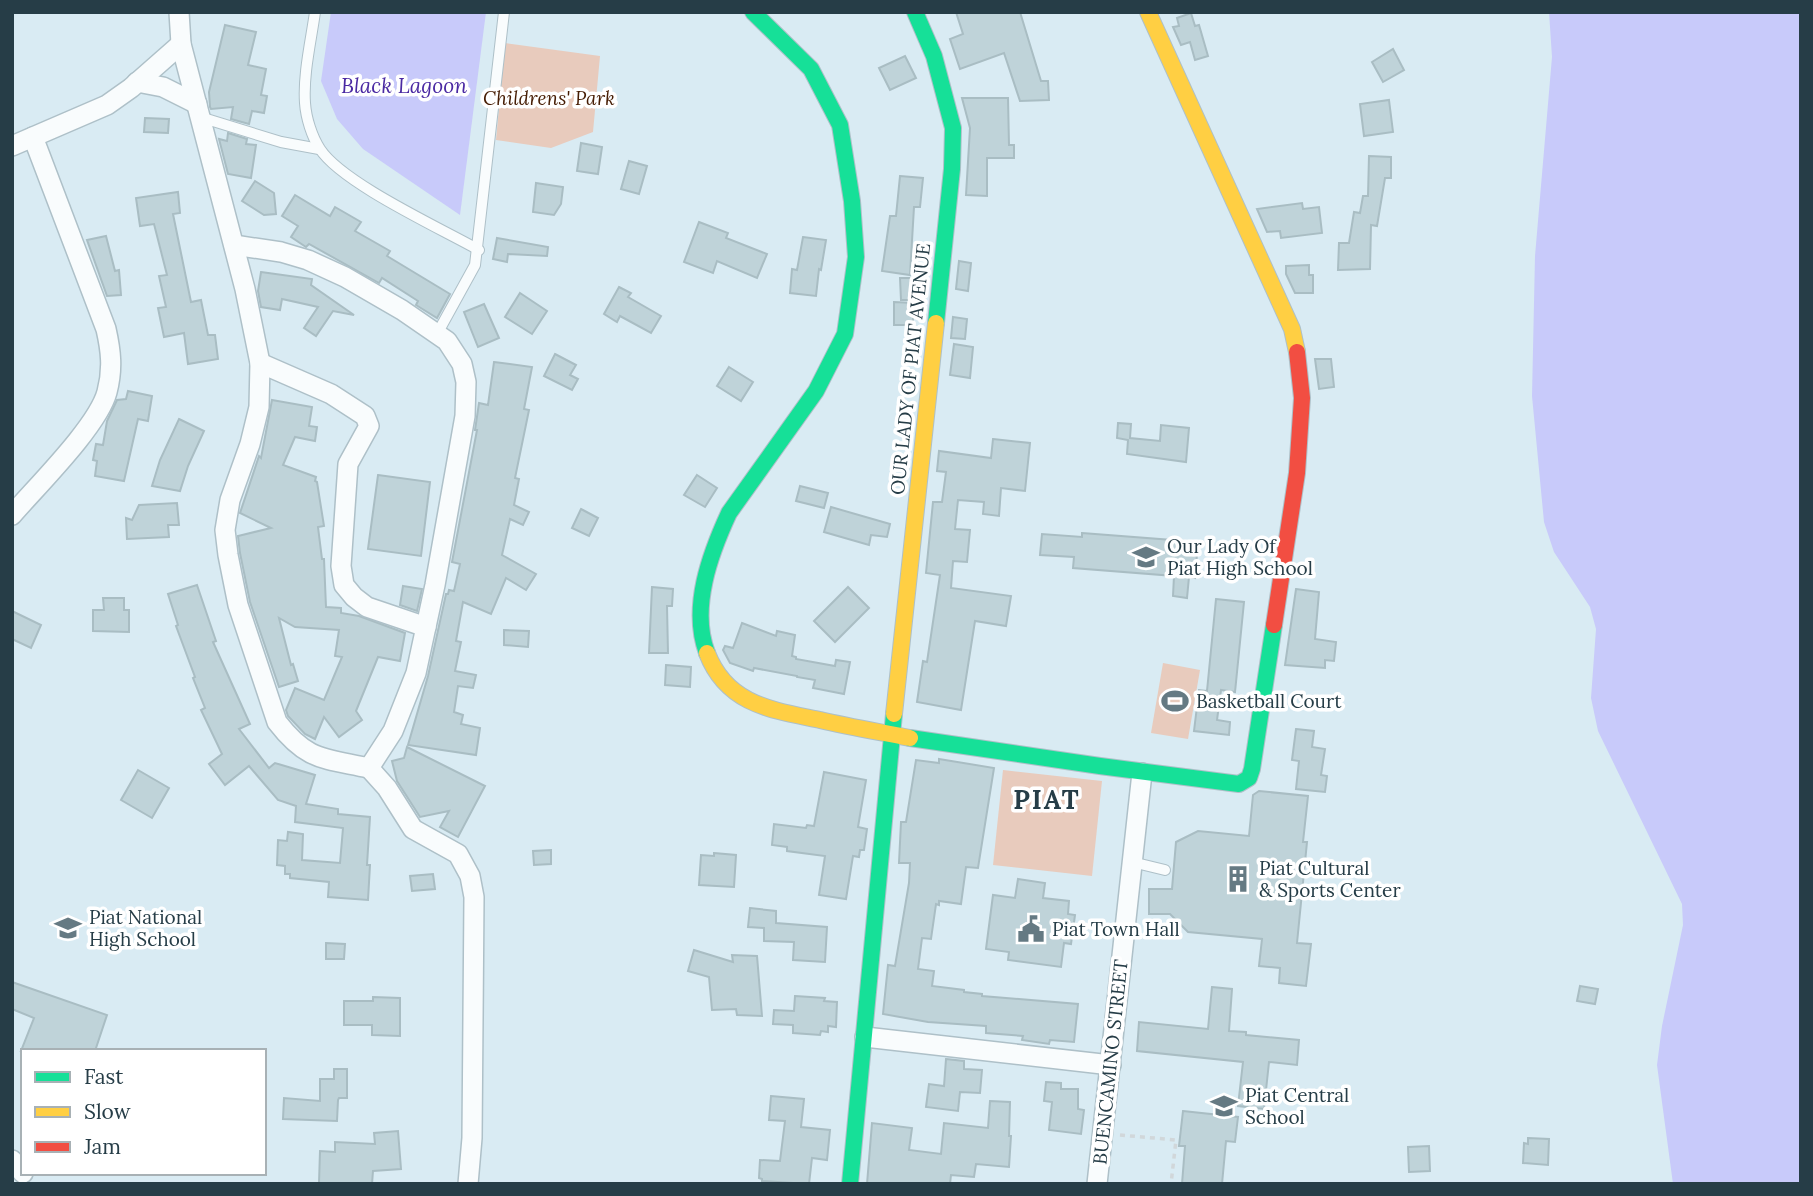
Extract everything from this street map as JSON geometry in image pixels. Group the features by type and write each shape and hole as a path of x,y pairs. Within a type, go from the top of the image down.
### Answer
{"street":[{"path":"178,12 181,44 234,245 260,363 259,407 250,444 230,500 225,530 239,605 277,722 288,737 301,749 318,757 369,768 387,788 414,830 458,854 470,876 474,897 472,1138 468,1184"},
{"path":"753,12 811,69 840,125 852,201 856,257 845,334 816,391 729,513 719,533 701,599 705,648 713,666 724,683 765,709 892,735 1142,773 1239,784 1249,778 1297,473 1302,397 1298,357 1292,329 1147,12"},
{"name":"OUR LADY OF PIAT AVENUE","path":"850,1184 892,735 952,169 953,128 934,56 915,12"},
{"path":"12,146 107,105 181,44"},
{"path":"137,82 163,87 198,110"},
{"path":"12,515 95,417 106,395 111,373 111,348 106,329 33,137"},
{"path":"234,245 281,252 308,260 345,277 402,310 447,341 462,363 466,382 465,416 416,673 393,731 369,768"},
{"path":"260,363 331,394 365,416 369,426 348,464 341,566 344,585 367,607 426,627"},
{"name":"BUENCAMINO STREET","path":"1097,1184 1142,773"},
{"path":"865,1037 1111,1065"}],"lane":[{"path":"315,12 305,103 319,149 358,183 479,250"},
{"path":"437,334 475,265 479,250 483,191 504,12"},
{"path":"198,110 281,142 319,149"},
{"path":"1132,862 1165,870"}],"path":[{"path":"1103,1133 1176,1140 1171,1184"}],"green space":[{"name":"Childrens' Park","path":"505,43 600,56 593,132 551,148 496,140"},
{"name":"Basketball Court","path":"1163,663 1200,670 1188,739 1151,733"},
{"path":"1003,770 1102,781 1092,876 993,865"}],"water":[{"name":"Black Lagoon","path":"331,12 486,12 460,215 363,149 337,119 321,81"},
{"path":"1549,12 1801,12 1801,1184 1673,1184 1657,1065 1662,1026 1683,925 1682,904 1598,731 1591,698 1596,629 1590,607 1554,552 1544,522 1532,396 1535,256 1552,57"}],"building":[{"path":"956,12 1020,12 1041,81 1048,81 1049,100 1020,101 1004,53 960,69 950,39 963,34"},
{"path":"1191,13 1195,26 1199,25 1208,56 1195,60 1190,42 1181,45 1173,27 1179,26 1177,18"},
{"path":"225,25 256,32 248,65 266,69 261,95 267,96 264,113 252,111 249,124 231,119 233,107 210,107 209,92"},
{"path":"1393,49 1404,70 1383,82 1372,62"},
{"path":"905,56 916,78 890,90 879,68"},
{"path":"962,98 1008,98 1009,145 1014,145 1014,158 987,158 987,196 966,195 970,128"},
{"path":"1389,100 1393,132 1364,136 1360,104"},
{"path":"145,118 169,119 168,133 144,132"},
{"path":"228,133 247,139 246,144 256,145 251,178 228,174 219,139 227,141"},
{"path":"581,143 602,147 598,174 577,171"},
{"path":"1369,156 1391,157 1391,178 1385,178 1377,226 1371,225 1370,269 1338,270 1339,243 1349,243 1354,212 1360,213 1363,196 1368,196"},
{"path":"629,161 647,166 639,194 621,189"},
{"path":"900,176 923,178 920,207 914,207 910,275 882,271 890,216 896,216"},
{"path":"255,181 274,193 276,214 264,215 242,201"},
{"path":"536,183 563,187 561,204 554,215 533,212"},
{"path":"178,192 180,213 173,214 191,302 201,300 208,335 215,335 218,359 188,364 184,333 164,337 158,308 166,307 159,276 167,275 154,224 140,226 136,198"},
{"path":"295,195 330,216 335,207 361,222 355,231 390,251 387,256 450,294 437,318 416,305 418,301 382,278 379,283 309,244 306,247 291,237 298,226 282,216"},
{"path":"1302,203 1303,209 1319,207 1322,233 1281,238 1280,231 1267,232 1257,209"},
{"path":"699,222 728,233 726,238 767,254 757,278 717,261 713,273 684,262"},
{"path":"106,236 115,271 119,270 121,295 107,296 87,240"},
{"path":"803,237 826,240 816,296 790,293 792,269 797,270"},
{"path":"497,238 548,247 547,256 508,254 507,262 493,259"},
{"path":"959,261 971,263 968,291 956,289"},
{"path":"1309,265 1309,275 1313,275 1313,293 1295,293 1286,274 1286,266"},
{"path":"261,272 312,279 311,285 354,315 333,311 316,336 304,328 318,307 282,299 280,310 261,307 258,291"},
{"path":"900,278 915,278 916,300 901,300"},
{"path":"619,287 631,293 628,297 661,316 651,333 620,316 617,322 604,314"},
{"path":"520,293 547,311 532,334 505,317"},
{"path":"894,302 913,303 913,325 894,325"},
{"path":"484,304 499,338 478,347 464,312"},
{"path":"953,317 967,319 965,339 951,338"},
{"path":"954,344 973,347 970,378 950,375"},
{"path":"555,354 576,365 570,375 578,379 572,390 544,376"},
{"path":"1315,359 1331,359 1334,387 1319,389"},
{"path":"494,362 532,367 524,409 529,410 515,478 519,479 514,505 529,512 523,525 510,519 502,555 536,574 526,590 506,578 491,614 463,602 456,641 461,642 455,671 476,675 473,688 458,686 454,712 463,715 461,724 480,728 476,755 408,745 428,676 446,594 449,590 454,591 460,564 452,562 477,430 479,403 488,405"},
{"path":"729,367 753,382 741,401 717,386"},
{"path":"128,391 152,396 148,421 138,419 124,481 95,476 97,461 93,460 96,444 103,445 107,421 117,400 126,399"},
{"path":"272,400 312,407 309,426 317,427 315,441 295,437 283,465 316,477 324,526 318,527 324,559 326,607 341,608 341,613 359,616 405,633 400,661 378,657 356,711 362,720 339,737 324,717 315,739 305,734 288,716 286,710 295,688 324,700 342,657 335,656 339,630 295,627 279,618 298,681 279,687 250,602 240,553 238,536 271,528 240,513 259,456 261,458"},
{"path":"179,419 204,431 180,491 152,486 160,460"},
{"path":"1118,423 1131,424 1130,438 1160,441 1161,425 1189,428 1186,462 1127,454 1128,440 1117,438"},
{"path":"993,439 1030,443 1025,491 1001,488 999,516 983,514 984,502 958,500 955,529 970,530 967,562 953,561 951,588 1011,596 1006,626 975,621 961,710 917,702 923,661 927,662 940,575 926,573 933,502 942,502 946,472 937,471 939,451 991,458"},
{"path":"378,475 430,482 421,556 368,549"},
{"path":"697,475 717,488 705,507 684,495"},
{"path":"800,486 828,493 824,508 796,501"},
{"path":"177,503 179,525 168,525 169,537 127,539 126,518 132,520 139,505"},
{"path":"831,507 890,524 887,537 871,535 869,545 824,532"},
{"path":"581,509 598,518 589,536 572,528"},
{"path":"1082,533 1198,542 1195,578 1189,577 1187,598 1173,596 1174,576 1073,568 1074,557 1040,555 1042,534 1082,537"},
{"path":"197,585 216,641 213,642 250,724 239,729 269,768 275,763 315,775 306,804 338,809 338,814 370,817 368,900 328,897 329,882 290,878 290,874 285,874 285,866 277,865 278,840 287,841 288,832 303,834 302,860 340,863 343,828 295,822 296,806 278,800 249,766 225,785 209,764 222,754 201,710 205,708 176,626 178,625 168,594"},
{"path":"403,586 422,589 417,611 400,605"},
{"path":"652,587 673,589 672,606 667,606 668,653 649,653"},
{"path":"848,587 869,608 835,642 814,621"},
{"path":"1296,589 1319,592 1315,639 1336,642 1334,661 1325,660 1325,668 1285,665"},
{"path":"103,598 124,598 124,610 129,610 129,632 93,631 93,610 104,610"},
{"path":"1216,599 1244,602 1235,692 1221,690 1217,720 1230,722 1229,735 1194,731 1199,690 1207,691"},
{"path":"12,611 41,625 31,648 12,639"},
{"path":"742,623 776,636 777,631 795,635 792,656 796,659 835,666 836,660 850,662 844,694 813,688 815,680 754,668 753,671 730,663 723,650 725,646 733,648"},
{"path":"504,630 529,631 528,647 504,645"},
{"path":"666,665 691,667 690,687 665,685"},
{"path":"1296,729 1314,731 1312,747 1325,749 1321,775 1327,776 1325,792 1296,789 1299,761 1292,760"},
{"path":"407,747 485,786 458,837 440,827 449,811 420,817 397,781 392,761 404,758"},
{"path":"939,759 994,768 978,868 966,867 961,904 939,901 939,905 936,904 931,939 922,938 918,969 934,971 932,986 964,990 982,996 1078,1004 1074,1042 1050,1040 1049,1044 1022,1040 1023,1036 986,1033 986,1026 928,1022 883,1014 888,965 895,966 909,883 910,863 899,863 901,822 906,822 916,760 939,763"},
{"path":"138,770 169,788 152,818 121,800"},
{"path":"824,772 866,780 858,827 867,829 864,850 860,850 859,857 853,856 846,899 819,895 825,856 787,851 787,847 772,845 774,824 806,828 807,825 814,826"},
{"name":"Piat Cultural & Sports Center","path":"1259,791 1308,796 1303,842 1307,842 1297,943 1311,944 1306,986 1279,983 1280,968 1259,966 1262,939 1188,932 1170,914 1149,914 1149,889 1172,889 1176,842 1198,831 1249,836 1253,795"},
{"path":"551,850 551,864 534,865 533,851"},
{"path":"714,853 736,855 734,887 699,885 701,855 714,856"},
{"path":"433,874 435,889 412,891 410,876"},
{"name":"Piat Town Hall","path":"1018,879 1045,883 1043,898 1069,901 1068,914 1075,915 1071,944 1064,943 1061,967 1008,960 1009,952 986,949 993,895 1015,898"},
{"path":"750,908 776,911 776,923 827,927 825,962 793,960 794,942 764,941 764,928 748,927"},
{"path":"326,943 345,944 344,959 326,959"},
{"path":"694,950 733,962 732,955 757,956 762,1016 737,1015 736,1009 712,1010 709,977 688,971"},
{"path":"12,982 107,1015 96,1049 22,1049 34,1018 12,1009"},
{"path":"1580,986 1598,989 1595,1004 1577,1001"},
{"path":"1212,987 1232,989 1229,1031 1299,1040 1297,1065 1269,1062 1264,1109 1238,1106 1243,1062 1137,1051 1139,1022 1208,1029"},
{"path":"795,996 825,998 824,1001 837,1002 836,1027 828,1026 828,1032 821,1031 820,1035 793,1033 793,1025 773,1024 774,1010 794,1011"},
{"path":"373,997 400,998 400,1036 372,1035 372,1025 344,1025 344,1001 373,1001"},
{"path":"946,1059 964,1061 964,1069 982,1070 980,1093 960,1092 958,1111 926,1107 929,1084 944,1086"},
{"path":"334,1069 347,1069 347,1098 338,1100 337,1121 283,1119 284,1098 320,1101 320,1079 334,1079"},
{"path":"1046,1082 1061,1083 1061,1089 1078,1089 1078,1109 1084,1110 1081,1134 1049,1130 1052,1102 1044,1101"},
{"path":"771,1096 804,1099 801,1127 830,1130 827,1160 812,1158 809,1184 762,1181 759,1178 760,1160 780,1161 785,1121 769,1120"},
{"path":"990,1101 1010,1102 1009,1167 976,1164 974,1177 951,1175 950,1184 867,1184 872,1123 912,1128 909,1150 941,1154 944,1123 988,1128"},
{"path":"1183,1111 1238,1117 1235,1142 1226,1141 1222,1184 1182,1184 1185,1146 1179,1146"},
{"path":"398,1131 401,1169 373,1171 372,1184 319,1183 320,1151 335,1152 335,1142 375,1144 374,1133"},
{"path":"1528,1138 1549,1139 1548,1165 1523,1163 1524,1143 1528,1144"},
{"path":"1429,1146 1430,1171 1409,1172 1408,1147"}],"traffic: fast":[{"path":"707,653 702,636 701,600 715,546 729,513 816,391 845,334 856,257 852,201 840,125 811,69 753,12"},
{"path":"915,12 934,56 953,128 952,169 936,323"},
{"path":"910,738 1239,784 1249,778 1252,769 1274,625"},
{"path":"850,1184 894,714"}],"traffic: slow":[{"path":"1148,12 1292,329 1297,352"},
{"path":"894,714 936,323"},
{"path":"707,653 726,684 753,702 785,713 910,738"}],"traffic: jam":[{"path":"1274,625 1297,473 1302,398 1297,352"}],"place":[{"name":"Our Lady Of Piat High School","path":"1146,557"},
{"name":"Basketball Court","path":"1175,701"},
{"name":"Piat Cultural & Sports Center","path":"1238,879"},
{"name":"Piat National High School","path":"68,928"},
{"name":"Piat Town Hall","path":"1031,929"},
{"name":"Piat Central School","path":"1224,1106"}],"district":[{"name":"PIAT","path":"1047,800"}]}
